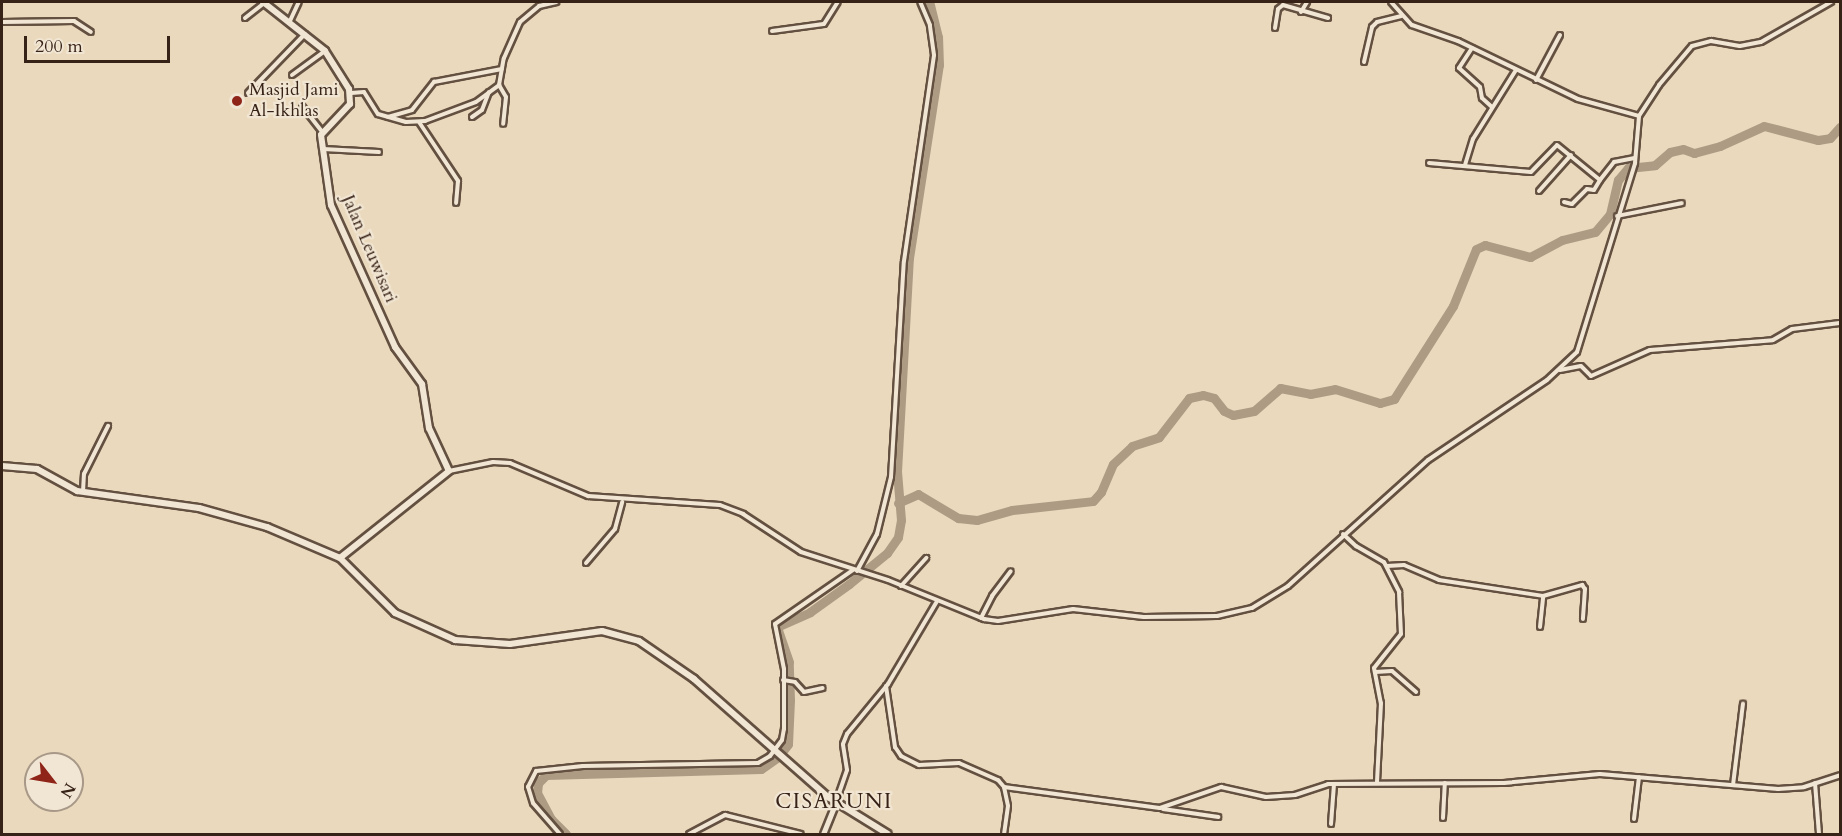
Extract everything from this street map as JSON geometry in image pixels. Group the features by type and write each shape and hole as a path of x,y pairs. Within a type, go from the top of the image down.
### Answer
{"main road":[{"path":"264,2 325,51 351,93 349,106 322,132"},
{"name":"Jalan Leuwisari","path":"322,132 333,212 395,347 422,384 429,428 449,471"},
{"path":"2,466 37,469 83,492 154,500 245,520 340,558 396,613 455,640 510,645 602,631 639,641 694,679 836,802 888,834"},
{"path":"340,558 449,471"}],"street":[{"path":"244,18 264,2"},
{"path":"289,23 299,2"},
{"path":"503,124 506,97 499,85 502,69 520,22 539,6 557,2"},
{"path":"772,31 824,24 838,2"},
{"path":"560,834 533,803 528,786 536,771 584,766 758,763 780,753 788,681 775,624 856,571 877,534 891,477 904,261 934,55 930,25 920,2"},
{"path":"1301,12 1308,2"},
{"path":"1391,2 1412,26 1472,48 1578,99 1640,116"},
{"path":"449,471 492,462 510,463 537,472 573,491 622,502 701,501 720,505 743,514 801,552 866,573 981,618 998,621 1073,609 1144,617 1240,612 1282,591 1428,460 1558,370 1579,346 1616,216 1635,161 1640,116 1659,85 1692,46 1711,41 1740,46 1761,42 1831,2"},
{"path":"1275,28 1280,6 1328,18"},
{"path":"1364,62 1372,27 1377,22 1401,16"},
{"path":"2,22 74,21 91,32"},
{"path":"248,93 305,34"},
{"path":"1536,80 1560,35"},
{"path":"1472,48 1459,67 1480,87 1482,98 1492,107"},
{"path":"292,75 325,51"},
{"path":"388,117 412,110 434,82 502,69"},
{"path":"1465,165 1473,139 1516,70"},
{"path":"351,93 364,92 377,113 419,122 476,102 499,85"},
{"path":"472,117 482,110 489,92"},
{"path":"302,106 322,132"},
{"path":"419,122 458,181 456,203"},
{"path":"1429,163 1528,172 1556,146 1571,155 1600,180"},
{"path":"323,148 379,152"},
{"path":"1539,191 1571,155"},
{"path":"1564,202 1572,204 1587,189 1594,190 1614,162 1635,161"},
{"path":"1616,216 1682,204"},
{"path":"1558,370 1581,366 1591,376 1650,350 1773,340 1792,329 1840,323"},
{"path":"83,492 84,474 108,426"},
{"path":"586,563 615,529 622,502"},
{"path":"1343,534 1356,546 1388,566 1398,589 1402,628 1398,641 1375,664 1381,703 1377,782"},
{"path":"901,586 926,558"},
{"path":"1388,566 1404,565 1444,581 1543,596 1584,586 1583,619"},
{"path":"981,618 992,596 1011,571"},
{"path":"1540,627 1543,596"},
{"path":"824,834 847,770 843,744 847,734 886,686 937,602"},
{"path":"1375,672 1392,671 1416,692"},
{"path":"788,681 804,692 823,688"},
{"path":"886,686 895,747 901,756 919,765 959,764 978,769 1004,787 1218,817"},
{"path":"1733,785 1743,704"},
{"path":"1160,808 1221,787 1266,797 1295,795 1334,784 1504,783 1587,775 1639,777 1778,789 1815,783 1840,775"},
{"path":"1634,819 1639,777"},
{"path":"1443,818 1445,783"},
{"path":"1815,783 1819,834"},
{"path":"1331,825 1334,784"},
{"path":"1004,787 1008,806 1004,834"},
{"path":"689,834 725,815 801,834"}],"waterway":[{"path":"566,834 551,819 537,793 538,783 546,775 761,769 778,757 788,744 790,700 789,662 777,627 810,612 849,584 887,553 898,537 901,520 897,471 909,258 939,65 938,37 929,2"},
{"path":"898,503 918,494 958,518 977,520 1012,510 1093,501 1101,492 1113,464 1132,446 1159,437 1189,398 1203,395 1214,398 1224,411 1233,415 1254,411 1280,388 1310,394 1335,389 1380,403 1394,399 1453,306 1476,249 1485,245 1530,257 1562,240 1595,232 1610,214 1618,180 1628,168 1655,165 1670,152 1683,149 1694,153 1720,146 1764,126 1818,140 1830,138 1840,127"}],"place":[{"name":"Masjid Jami Al-Ikhlas","path":"237,101"}],"district":[{"name":"CISARUNI","path":"834,802"}]}
